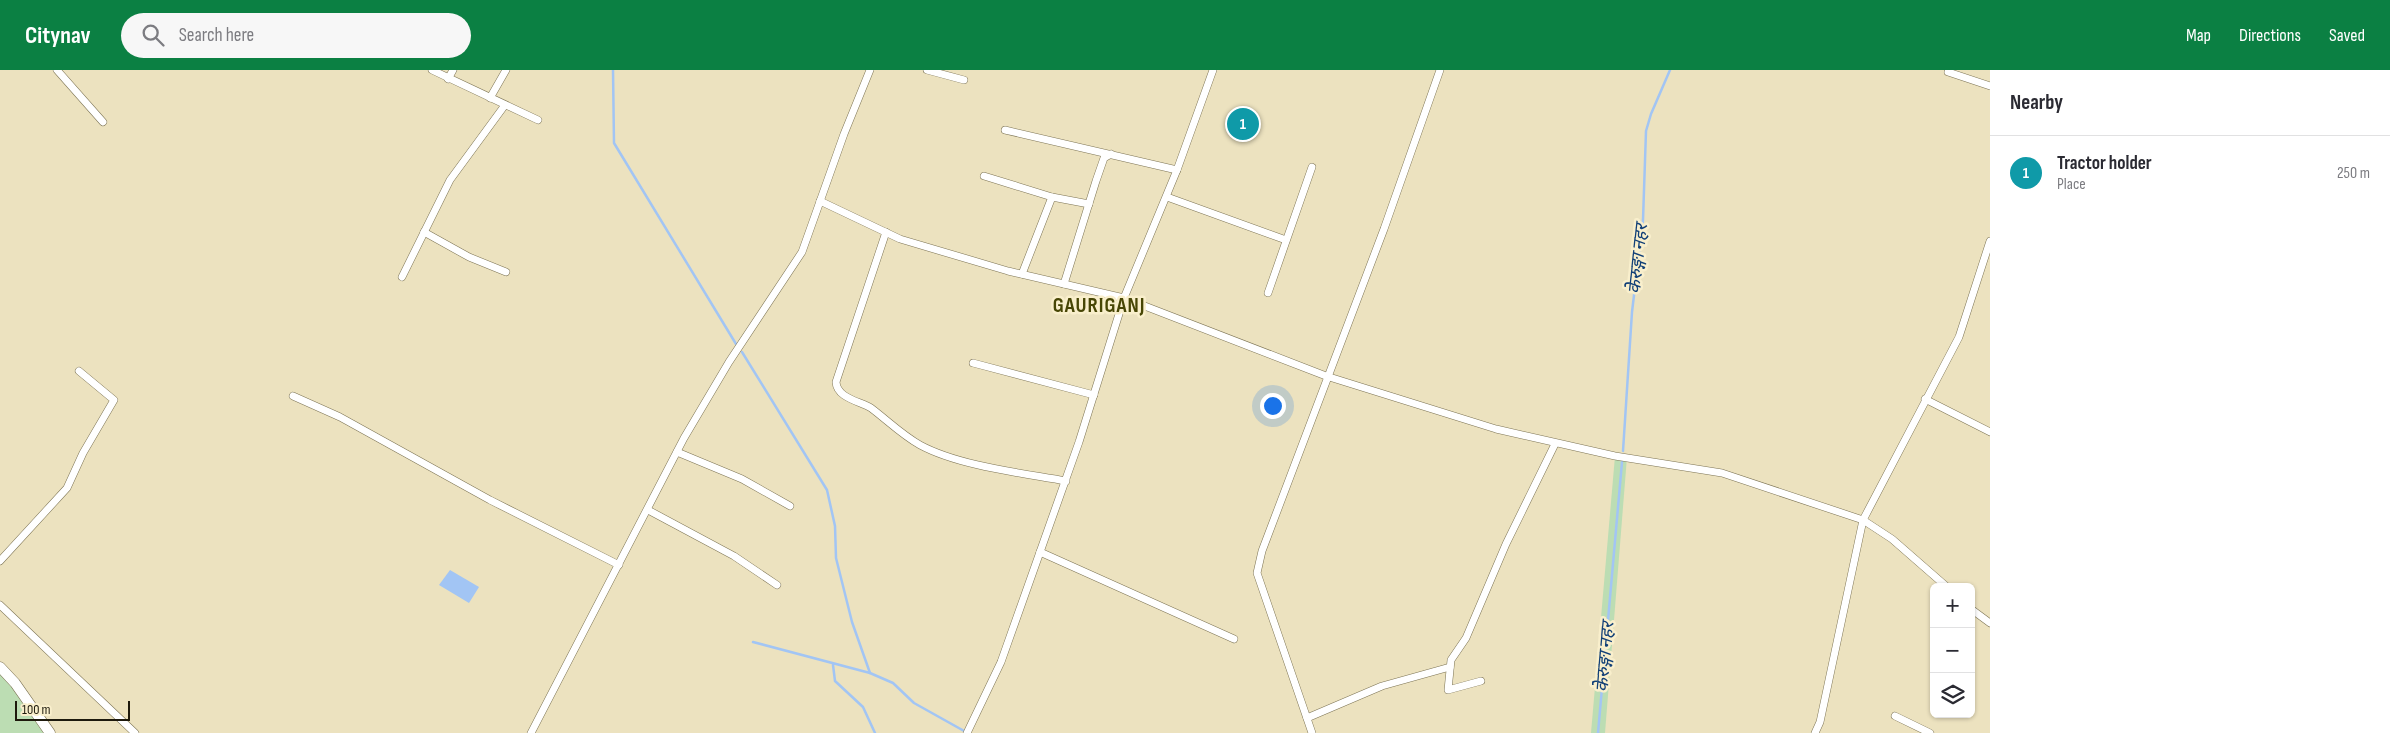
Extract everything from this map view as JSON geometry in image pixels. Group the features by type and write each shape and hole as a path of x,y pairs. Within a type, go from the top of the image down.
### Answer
{"main road":[{"path":"0,667 15,683 50,733"}],"street":[{"path":"57,70 103,122"},
{"path":"432,70 538,120"},
{"path":"448,78 453,70"},
{"path":"490,98 506,70"},
{"path":"531,733 677,452 729,362 802,252 870,70"},
{"path":"927,70 964,80"},
{"path":"967,733 995,677 1066,481 1124,298 1167,197 1213,70"},
{"path":"1312,733 1257,573 1262,551 1326,376 1384,229 1440,70"},
{"path":"1948,72 1990,86"},
{"path":"402,277 450,180 505,105"},
{"path":"1005,130 1177,170"},
{"path":"1064,284 1104,158 1110,154"},
{"path":"1268,293 1312,167"},
{"path":"984,176 1052,197 1088,204"},
{"path":"1022,274 1052,197"},
{"path":"1167,197 1286,240"},
{"path":"820,201 900,239 1022,274 1124,298 1326,376 1496,429 1555,444 1615,456 1722,473 1863,520 1892,539 1942,583"},
{"path":"424,232 469,257 506,272"},
{"path":"886,232 836,382 836,387 841,393 869,408 920,445 962,460 1066,481"},
{"path":"1815,733 1820,722 1863,520 1959,337 1990,241"},
{"path":"972,363 1094,395"},
{"path":"0,561 67,488 83,453 114,400 79,371"},
{"path":"293,396 340,417 490,500 619,566"},
{"path":"1926,399 1990,432"},
{"path":"1481,681 1448,690 1451,660 1466,638 1506,544 1555,444"},
{"path":"677,452 742,479 790,506"},
{"path":"648,510 734,556 777,584"},
{"path":"1040,552 1234,639"},
{"path":"0,604 135,733"},
{"path":"1975,612 1990,623"},
{"path":"1307,718 1382,686 1450,667"},
{"path":"1895,716 1930,733"}],"green space":[{"path":"1615,456 1627,457 1605,733 1591,733"},
{"path":"0,668 54,733 0,733"}],"water":[{"path":"450,570 479,587 469,603 439,585"}],"waterway":[{"path":"613,70 614,143 736,344"},
{"name":"केेरुङ्गा नहर","path":"1623,451 1632,312 1643,220 1646,131 1651,114 1670,70"},
{"path":"742,352 827,490 835,526 836,558 852,622 870,673"},
{"name":"केेरुङ्गा नहर","path":"1598,733 1622,462"},
{"path":"753,642 870,673 893,683 914,703 966,732"},
{"path":"833,665 835,681 863,707 875,733"}],"place":[{"name":"Tractor holder","path":"1243,124"}],"district":[{"name":"GAURIGANJ","path":"1099,305"}]}
